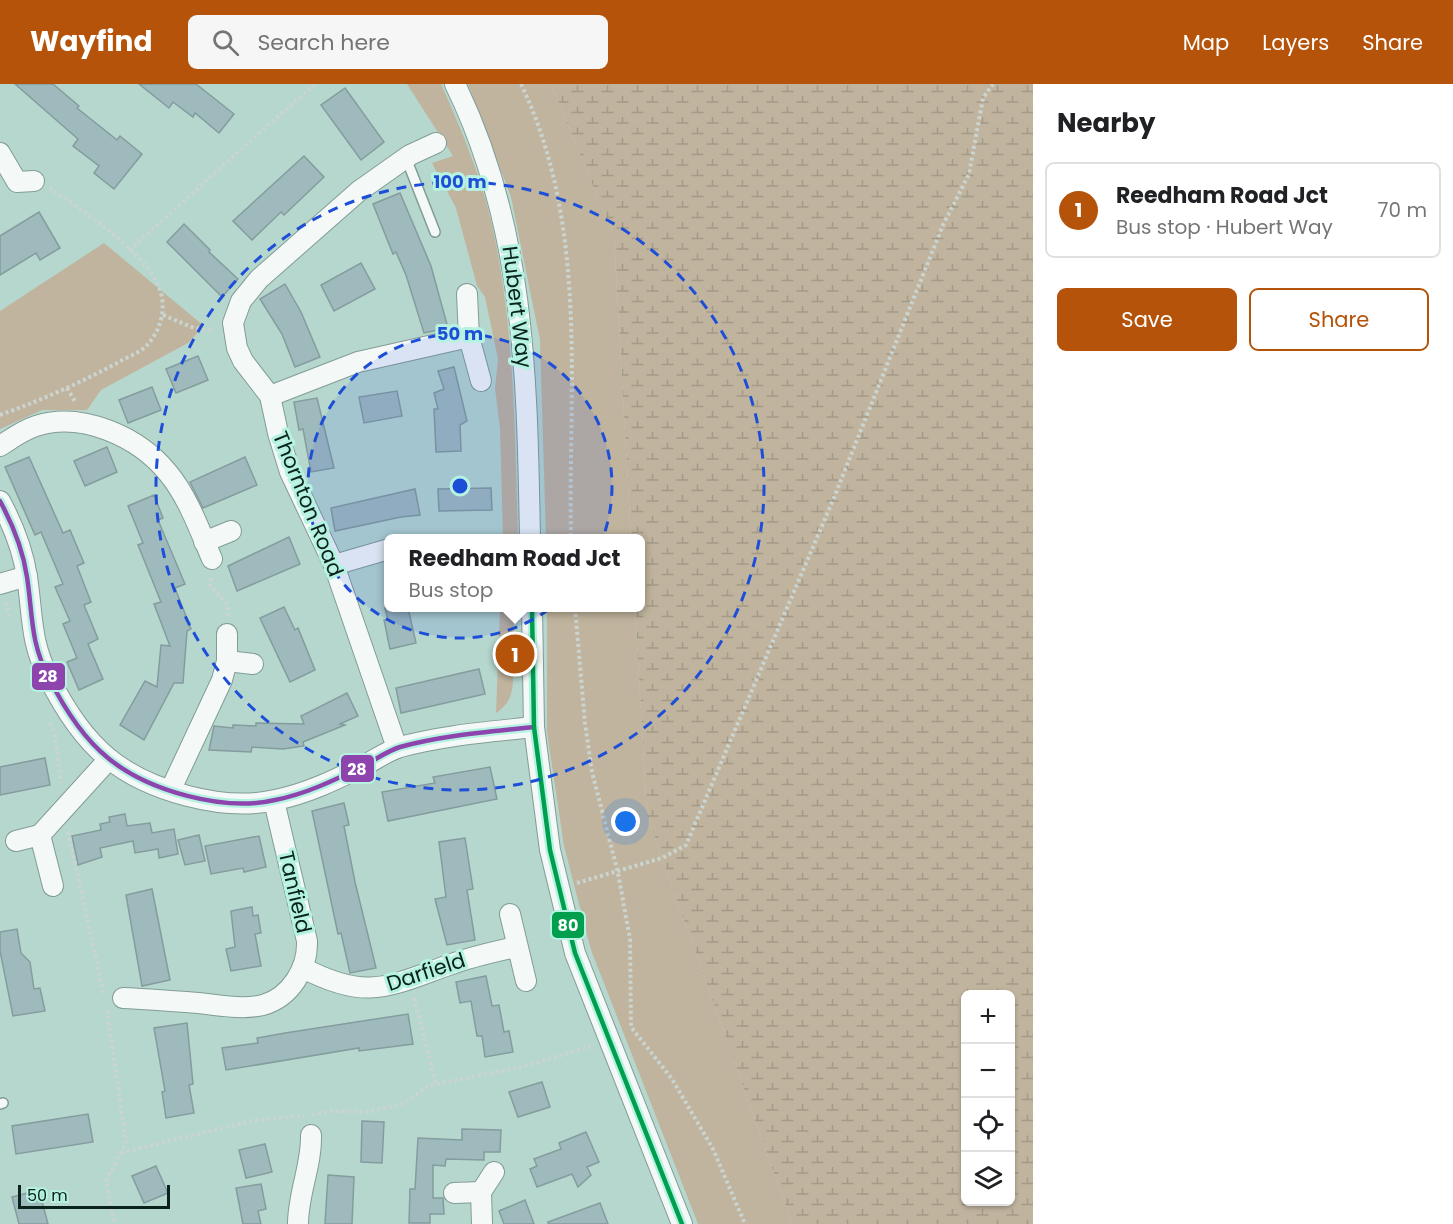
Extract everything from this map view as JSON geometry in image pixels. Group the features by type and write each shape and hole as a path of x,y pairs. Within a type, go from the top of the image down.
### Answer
{"street":[{"name":"Hubert Way","path":"455,84 488,166 507,230 520,305 526,376 530,534"},
{"path":"234,334 235,312 259,279 359,191 406,158 436,143"},
{"path":"0,153 17,182 34,181"},
{"path":"467,294 469,337 481,381"},
{"name":"Thornton Road","path":"234,334 243,361 270,396 290,472 334,565 397,748"},
{"path":"270,396 358,362 469,337"},
{"path":"0,446 20,433 47,424 81,423 113,433 148,454 168,473 208,551 231,531"},
{"path":"0,501 16,533 27,576 31,626 48,678 69,714 109,759 132,774 171,789 219,802 274,801 312,789 397,748 458,736 534,727"},
{"path":"334,565 384,550"},
{"path":"1,584 27,576"},
{"path":"532,612 534,727 550,850 559,888 575,953 682,1224"},
{"path":"171,789 222,680 227,662 227,634"},
{"path":"227,662 253,664"},
{"path":"16,841 40,835 109,759"},
{"name":"Tanfield","path":"274,801 307,941 307,954 303,968"},
{"path":"40,835 53,886"},
{"path":"510,914 516,947 526,981"},
{"name":"Darfield","path":"303,968 337,984 355,988 393,986 470,958 516,947"},
{"path":"112,1001 243,1007 263,1005 288,989 303,968"},
{"path":"298,1224 301,1189 317,1147"},
{"path":"482,1224 481,1192 494,1172"},
{"path":"454,1193 481,1192"}],"lane":[{"path":"406,158 435,232"}],"path":[{"path":"129,250 202,186 249,140 316,84"},
{"path":"521,84 531,103 556,190 566,246 572,302 572,534"},
{"path":"559,888 618,873 662,858 686,844 834,500 943,225 969,174 983,98 993,84"},
{"path":"0,415 67,388 147,346 157,331 163,315 163,302 157,283 129,250 66,199 43,183 34,181"},
{"path":"163,315 194,328 234,334"},
{"path":"208,551 210,585 228,605 227,634"},
{"path":"1,584 12,624"},
{"path":"575,612 592,772 618,873 630,939 631,1027 672,1079 713,1149 745,1224"},
{"path":"46,714 55,734 63,812 112,1001 126,1142 106,1181 114,1224"},
{"path":"409,980 436,1084"},
{"path":"121,1153 256,1120 331,1111 368,1112 405,1103 428,1086 543,1061 609,1041"}],"green space":[{"path":"407,84 441,84 472,160 491,219 507,313 515,426 518,534 503,534 500,428 495,388 498,359 485,297 477,286 456,208 432,163 453,156"},
{"path":"468,84 551,84 614,237 631,534 546,534 540,340 511,197"},
{"path":"551,84 1033,84 1033,1224 792,1224 647,816 635,612 645,612 645,534 631,534 614,237"},
{"path":"104,243 204,326 188,343 101,390 87,410 42,410 0,429 0,311"},
{"path":"500,612 519,612 519,622 514,622 513,643 508,644 509,663 513,664 512,692 507,703 496,713"},
{"path":"547,612 635,612 647,816 792,1224 698,1224 591,950 564,846 547,732"}],"building":[{"path":"15,84 53,84 79,106 77,108 117,140 120,136 142,154 114,189 94,173 99,166 73,146 78,139"},
{"path":"139,84 196,84 234,114 219,133 195,113 193,117 173,102 169,108"},
{"path":"345,88 384,142 361,160 321,105"},
{"path":"304,156 324,177 284,215 281,212 252,240 233,221"},
{"path":"400,193 431,266 448,328 424,333 406,275 396,252 393,254 373,204"},
{"path":"39,212 60,248 40,260 36,253 0,275 0,236"},
{"path":"184,224 238,279 222,297 167,242"},
{"path":"361,263 375,289 334,311 321,285"},
{"path":"285,284 301,312 320,357 295,367 282,334 260,299"},
{"path":"198,356 208,380 176,393 166,369"},
{"path":"454,367 467,421 460,425 461,451 436,452 434,409 438,409 434,393 444,389 438,371"},
{"path":"152,387 161,410 128,423 119,400"},
{"path":"397,391 402,416 364,423 359,397"},
{"path":"317,398 334,468 311,472 303,429 299,430 294,402"},
{"path":"107,447 117,472 85,486 74,461"},
{"path":"29,457 63,533 70,530 84,563 77,566 91,602 84,605 98,639 88,644 103,679 79,690 67,662 77,658 63,624 70,621 55,587 63,584 41,532 35,535 5,467"},
{"path":"245,457 257,485 203,508 190,482"},
{"path":"491,488 492,510 439,511 438,489"},
{"path":"415,489 420,515 335,531 331,508"},
{"path":"154,495 163,518 158,520 185,584 175,588 191,629 187,631 183,683 174,683 144,740 120,725 145,681 157,687 161,645 170,646 154,604 161,602 138,545 143,543 128,506"},
{"path":"289,537 300,564 237,591 228,566"},
{"path":"284,607 295,630 298,628 315,670 290,682 260,618"},
{"path":"386,612 409,612 416,643 390,649 384,620 388,620"},
{"path":"479,669 485,694 401,713 396,688"},
{"path":"347,693 358,716 340,724 345,725 303,742 304,746 283,749 252,747 251,752 209,750 214,726 233,728 233,725 256,726 256,723 304,724 301,716"},
{"path":"45,758 50,785 0,795 0,767"},
{"path":"490,767 497,799 388,821 382,792 435,783 433,777"},
{"path":"344,803 349,825 344,826 376,968 350,973 341,933 338,934 312,811"},
{"path":"125,814 127,826 150,823 152,833 174,829 178,854 159,858 158,849 135,853 133,841 100,848 102,857 78,865 72,836 101,830 100,824 110,822 109,817"},
{"path":"199,835 205,861 185,865 178,840"},
{"path":"259,836 266,867 244,872 243,868 211,874 205,846"},
{"path":"465,838 473,889 467,890 475,940 447,945 435,899 446,897 439,842"},
{"path":"152,889 170,980 142,986 126,895"},
{"path":"252,907 253,916 258,915 261,933 255,934 261,966 231,971 226,949 235,947 231,911"},
{"path":"17,929 21,953 30,962 34,989 40,988 45,1011 13,1016 0,951 0,932"},
{"path":"486,976 492,1006 499,1005 504,1032 509,1031 513,1052 485,1057 482,1036 477,1036 471,1001 460,1003 456,982"},
{"path":"408,1014 413,1044 359,1051 359,1048 226,1070 222,1048 258,1043 257,1038"},
{"path":"187,1023 193,1084 189,1085 194,1113 166,1118 162,1092 165,1091 154,1028"},
{"path":"542,1082 550,1107 518,1117 509,1092"},
{"path":"88,1114 93,1142 16,1154 12,1126"},
{"path":"362,1121 384,1122 382,1163 361,1162"},
{"path":"462,1129 501,1130 500,1152 484,1152 484,1160 446,1159 445,1166 433,1165 433,1198 443,1198 444,1214 430,1214 430,1223 409,1223 410,1189 415,1189 418,1138 462,1140"},
{"path":"586,1132 599,1162 587,1167 591,1175 578,1187 572,1174 537,1187 530,1169 537,1166 534,1159 561,1149 559,1143"},
{"path":"265,1144 272,1172 246,1178 239,1150"},
{"path":"156,1166 168,1193 144,1203 132,1176"},
{"path":"328,1175 354,1177 352,1224 325,1224"},
{"path":"261,1184 266,1209 258,1211 261,1224 243,1224 236,1188"},
{"path":"39,1190 48,1224 19,1224 12,1197"},
{"path":"525,1200 534,1224 504,1224 499,1211"},
{"path":"600,1203 608,1224 548,1224 548,1222"}],"transit line":[{"name":"28","path":"0,501 23,557 38,653 67,711 90,741 108,758 125,770 165,789 210,801 255,803 275,800 309,790 400,747 483,732 534,727"},
{"name":"80","path":"532,612 534,727 550,850 575,953 682,1224"}],"place":[{"name":"Reedham Road Jct","path":"515,654"}]}
